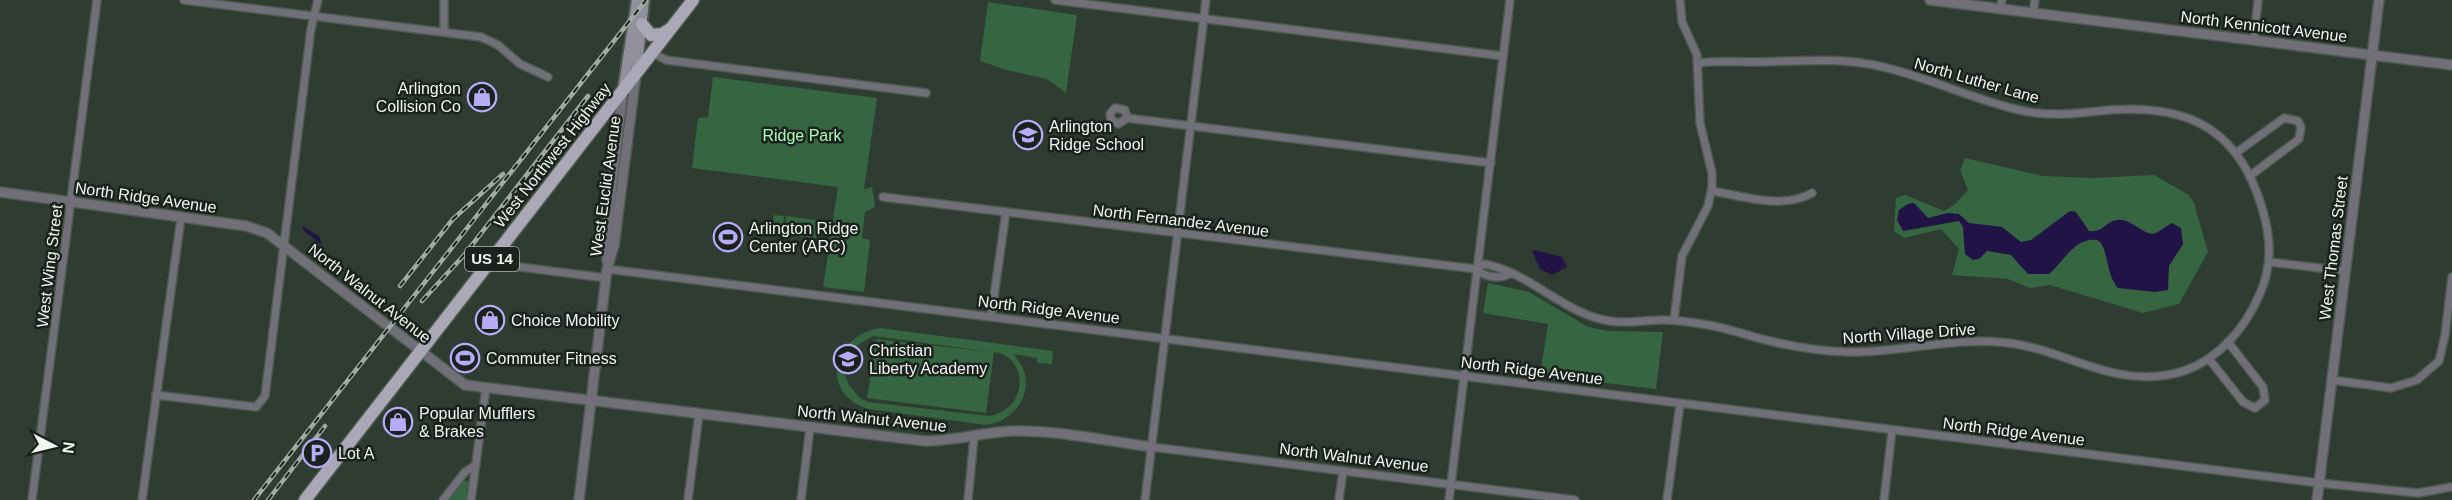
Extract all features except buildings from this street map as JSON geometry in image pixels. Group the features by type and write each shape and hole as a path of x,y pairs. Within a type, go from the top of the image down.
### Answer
{"main road":[{"name":"West Euclid Avenue","path":"623,91 637,0"},
{"name":"West Euclid Avenue","path":"636,74 644,0"},
{"name":"West Northwest Highway","path":"305,500 693,0"},
{"path":"642,24 651,35 662,34 671,28"}],"street":[{"name":"West Wing Street","path":"32,500 97,0"},
{"path":"184,0 481,37 498,45 520,64 548,77"},
{"path":"156,395 258,406 265,396 311,29 316,17 318,0"},
{"path":"444,0 444,32"},
{"path":"1055,0 1503,56"},
{"path":"1145,500 1206,0"},
{"path":"1449,500 1510,0"},
{"path":"1674,320 1682,256 1708,206 1712,191 1712,173 1700,123 1698,63 1682,22 1680,0"},
{"name":"North Kennicott Avenue","path":"1930,0 2002,5 2033,13 2452,65"},
{"path":"2033,13 2035,0"},
{"path":"2254,39 2258,0"},
{"name":"West Thomas Street","path":"2317,500 2379,0"},
{"path":"653,53 666,60 926,93"},
{"name":"North Luther Lane","path":"1698,63 1809,59 1854,62 1895,70 2031,112 2075,114 2121,110 2172,113 2205,124 2226,140 2251,175 2266,220 2270,262"},
{"name":"West Euclid Avenue","path":"579,500 607,274 614,246 636,74"},
{"name":"West Euclid Avenue","path":"607,274 606,238 623,91"},
{"path":"1127,118 1491,163"},
{"path":"2236,153 2284,118 2298,121 2301,126 2299,139 2251,175"},
{"path":"1712,191 1783,202 1799,201 1812,193"},
{"name":"North Ridge Avenue","path":"0,192 246,226 267,233 283,244"},
{"name":"North Fernandez Avenue","path":"883,197 1476,269"},
{"path":"991,318 1006,212"},
{"path":"142,500 181,218"},
{"name":"North Walnut Avenue","path":"283,244 459,382 486,388 925,441 953,441 1030,431 1575,500"},
{"path":"2270,262 2345,271"},
{"name":"North Village Drive","path":"1476,269 1483,275 1502,278 1510,274 1536,284 1599,319 1618,322 1674,320 1721,327 1768,341 1833,351 1874,351 1966,341 2008,343 2048,351 2090,368 2124,376 2169,375 2209,359 2228,342 2257,302 2270,262"},
{"name":"North Ridge Avenue","path":"489,263 607,274 991,318 2419,497 2452,487"},
{"path":"2332,380 2391,388 2417,380 2439,361 2445,335 2452,277"},
{"path":"2209,359 2243,402 2255,408 2261,406 2265,400 2263,387 2228,342"},
{"path":"471,500 486,388"},
{"path":"1667,500 1680,404"},
{"path":"688,500 699,414"},
{"path":"801,500 810,428"},
{"path":"1884,500 1892,431"},
{"path":"968,500 974,437"},
{"path":"443,500 465,472 476,465"},
{"path":"1339,500 1343,471"}],"green space":[{"path":"988,2 1077,15 1066,93 1047,79 980,61"},
{"name":"Ridge Park","path":"713,77 877,98 864,189 872,187 875,207 865,212 862,238 870,240 864,292 823,287 838,187 692,168 698,118 708,117"},
{"path":"1965,158 2043,176 2092,178 2154,175 2189,195 2194,203 2208,252 2179,304 2143,313 2050,285 2030,288 2008,279 1952,275 1959,249 1941,229 1904,238 1894,231 1896,198 1905,195 1944,211 1954,205 1968,190 1960,170"},
{"path":"774,215 784,216 782,233 772,232"},
{"path":"786,216 816,220 816,238 784,235"},
{"path":"1488,283 1529,292 1588,327 1608,331 1663,332 1656,389 1540,375 1548,324 1483,313"},
{"path":"880,328 1053,351 1052,364 1037,363 1037,358 1014,354 1024,372 1025,393 1011,414 995,423 986,425 868,409 852,401 842,391 837,378 842,352 851,341 864,333","holes":["873,336 991,352 876,339 867,398 986,413 994,352 1005,356 1013,363 1020,383 1018,394 1012,404 989,416 868,402 860,398 849,385 844,373 845,364 854,347"]},
{"path":"463,480 469,482 467,500 448,500"}],"shaded area":[{"path":"1914,203 1928,218 1948,213 1959,214 1969,223 2002,227 2021,242 2031,240 2070,211 2076,212 2089,231 2101,229 2110,222 2123,220 2152,234 2172,223 2181,228 2183,244 2169,266 2168,290 2155,292 2118,288 2111,275 2104,248 2097,240 2082,242 2076,246 2049,274 2028,274 2011,255 1987,251 1979,259 1973,260 1965,254 1963,227 1959,221 1903,231 1897,220 1899,210"},
{"path":"302,226 319,236 322,245 304,231"},
{"path":"1532,251 1562,257 1567,267 1552,275 1540,269"}],"railway":[{"path":"254,500 646,0"},
{"path":"422,301 465,254 588,96"},
{"path":"400,286 453,219 503,174"},
{"path":"268,500 325,426"}],"place":[{"name":"Arlington Collision Co","path":"482,97"},
{"name":"Arlington Ridge School","path":"1028,135"},
{"name":"Arlington Ridge Center (ARC)","path":"728,237"},
{"name":"Choice Mobility","path":"490,320"},
{"name":"Commuter Fitness","path":"465,358"},
{"name":"Christian Liberty Academy","path":"848,359"},
{"name":"Popular Mufflers & Brakes","path":"398,422"},
{"name":"Lot A","path":"317,453"}]}
